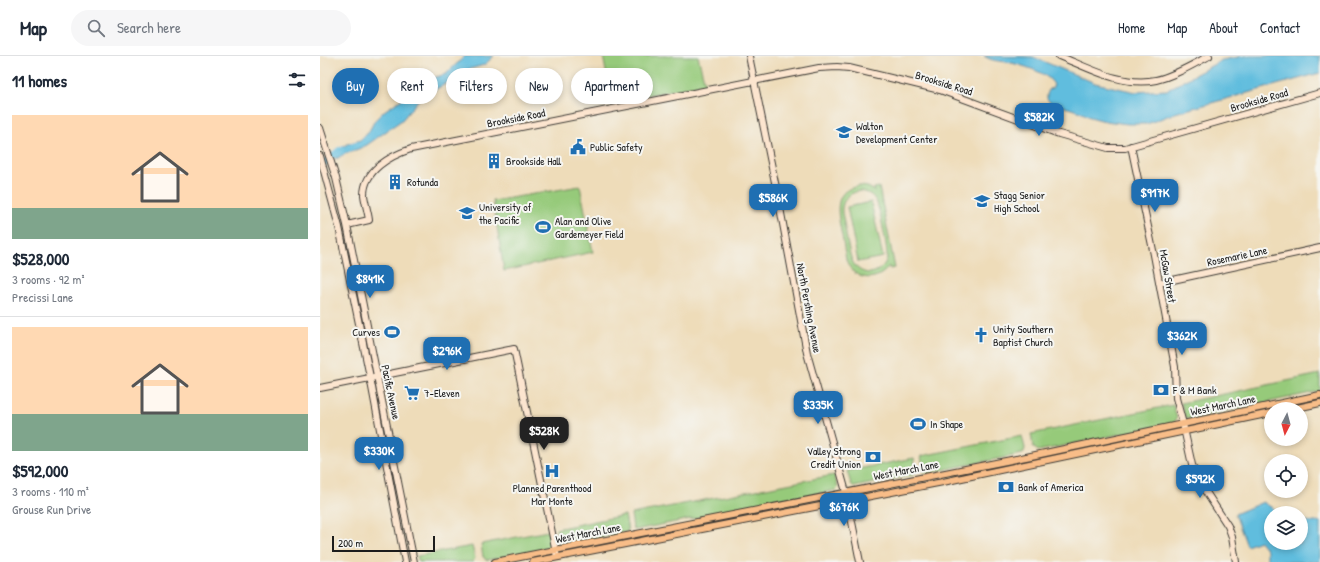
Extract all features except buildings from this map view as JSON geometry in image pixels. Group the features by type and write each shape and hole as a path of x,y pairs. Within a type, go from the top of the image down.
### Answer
{"main road":[{"name":"West March Lane","path":"495,562 1031,456 1320,395"},
{"path":"1308,406 1320,403"},
{"name":"West March Lane","path":"533,562 943,482 1264,415"}],"street":[{"name":"North Pershing Avenue","path":"749,56 778,197 807,353 846,492 860,562"},
{"path":"1059,56 1110,76 1139,81 1155,80 1172,75 1209,56"},
{"name":"Brookside Road","path":"346,226 369,220 364,196 367,180 375,170 399,154 435,144 826,67 849,68 940,90 1050,131 1098,146 1114,149 1125,148 1320,93"},
{"name":"Pacific Avenue","path":"320,128 336,178 366,325 374,376 390,436 414,562"},
{"name":"McGaw Street","path":"1131,146 1175,367 1176,398 1196,475 1225,521 1232,537 1236,562"},
{"path":"320,156 334,204 356,307 374,376 379,421 405,562"},
{"path":"334,204 340,220 346,226"},
{"name":"Rosemarie Lane","path":"1159,283 1320,248"},
{"path":"356,307 361,310 366,325"},
{"path":"320,388 514,349 557,557"},
{"path":"379,421 384,432 390,436"}],"green space":[{"path":"603,56 698,56 705,84 653,94 653,68 605,68"},
{"name":"Alan and Olive Gardemeyer Field","path":"580,186 593,252 504,271 493,201"},
{"path":"860,186 868,187 875,191 874,188 879,187 895,268 890,269 889,266 878,276 865,278 859,276 849,266 846,259 838,209 841,196 845,191","holes":["860,191 868,193 877,203 884,230 887,253 887,258 883,266 870,273 859,269 855,266 852,260 848,247 842,213 846,198"]},
{"path":"871,202 883,257 858,262 847,207"},
{"path":"1320,374 1320,391 1189,419 1185,417 1181,403"},
{"path":"1173,405 1177,418 1174,423 1038,451 1033,447 1031,434"},
{"path":"1022,436 1025,448 1024,453 1022,454 927,473 924,472 921,456"},
{"path":"914,458 916,471 913,475 854,487 851,484 847,471"},
{"path":"834,475 838,487 836,490 635,530 633,528 631,514"},
{"path":"625,515 628,530 627,532 564,545 560,543 558,539 556,529"},
{"path":"548,531 550,544 547,548 487,560 483,557 481,544"},
{"path":"472,546 475,558 473,562 419,562 417,556"}],"water":[{"path":"465,56 494,56 484,65 474,68 452,68"},
{"path":"984,56 1033,57 1095,83 1136,92 1167,90 1222,60 1244,56 1320,56 1320,73 1175,113 1147,124 1128,124 1105,121 1090,117 1078,111 1051,103 1047,99 1047,95 1049,89 1054,85 1046,76 1026,67 992,60"},
{"path":"446,74 446,84 438,88 438,76"},
{"path":"394,104 415,104 402,120 367,145 336,159 335,152 347,144 360,140 368,133 375,120 384,111"},
{"path":"1263,502 1269,506 1264,506 1264,546 1260,541 1247,546 1235,514"},
{"path":"1308,521 1320,522 1320,562 1267,562 1267,550 1308,550"}],"waterway":[{"path":"320,167 342,149"}],"place":[{"name":"Walton Development Center","path":"844,132"},
{"name":"Public Safety","path":"578,147"},
{"name":"Brookside Hall","path":"494,161"},
{"name":"Rotunda","path":"395,182"},
{"name":"Stagg Senior High School","path":"982,201"},
{"name":"University of the Pacific","path":"467,213"},
{"name":"Alan and Olive Gardemeyer Field","path":"543,227"},
{"name":"Curves","path":"392,332"},
{"name":"Unity Southern Baptist Church","path":"981,335"},
{"name":"F & M Bank","path":"1161,390"},
{"name":"7-Eleven","path":"412,393"},
{"name":"In Shape","path":"918,424"},
{"name":"Valley Strong Credit Union","path":"873,457"},
{"name":"Planned Parenthood Mar Monte","path":"552,471"},
{"name":"Bank of America","path":"1006,487"}]}
